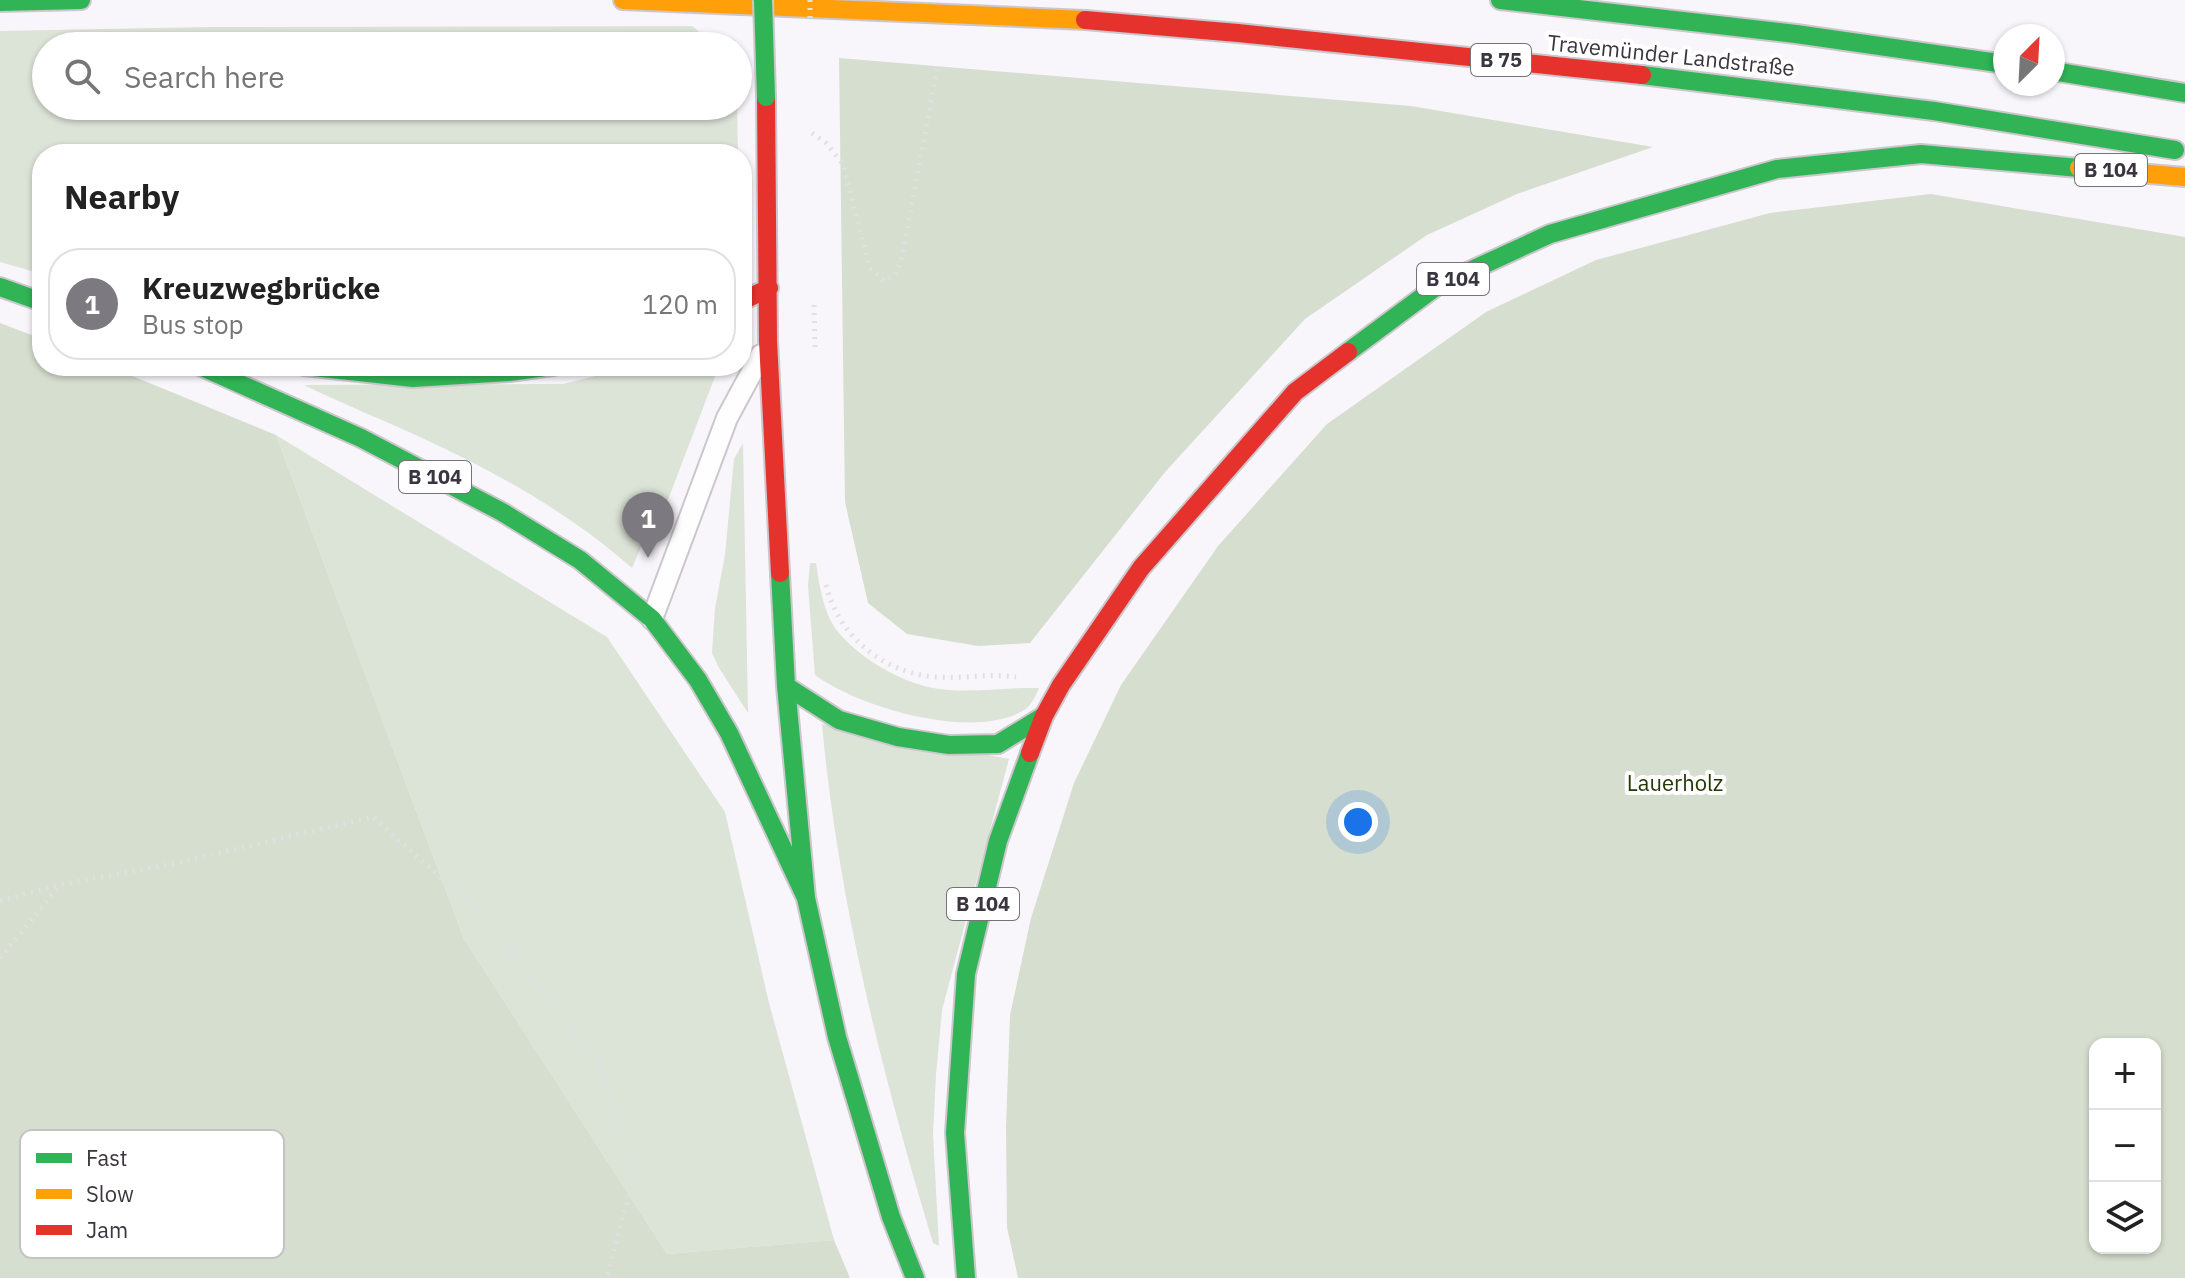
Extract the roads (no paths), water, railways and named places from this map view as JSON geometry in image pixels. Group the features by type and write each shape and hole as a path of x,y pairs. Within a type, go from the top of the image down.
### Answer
{"main road":[{"path":"0,2 81,0"},
{"name":"Travemünder Landstraße","path":"623,0 1137,24 1328,41 1771,89 2055,128 2185,152"},
{"name":"B 104","path":"763,0 768,341 786,686 806,898 837,1037 891,1217 915,1278"},
{"name":"Travemünder Landstraße","path":"1500,0 1796,34 1993,62"},
{"path":"2065,73 2185,93"},
{"name":"B 104","path":"966,1278 955,1133 966,974 998,841 1044,716 1061,685 1141,568 1295,392 1437,286 1550,234 1777,169 1921,154 2185,177"},
{"path":"0,287 32,298"},
{"path":"752,296 769,288"},
{"name":"B 104","path":"222,376 361,438 502,512 580,560 652,619 698,680 729,733 806,898"},
{"path":"395,376 445,376"},
{"name":"B 104","path":"786,686 839,720 898,737 949,745 998,744 1044,716"}],"lane":[{"path":"752,371 768,341"},
{"path":"652,619 727,418 749,376"}],"place":[{"name":"Kreuzwegbrücke","path":"648,558"}],"park label":[{"name":"Lauerholz","path":"1675,783"}]}
